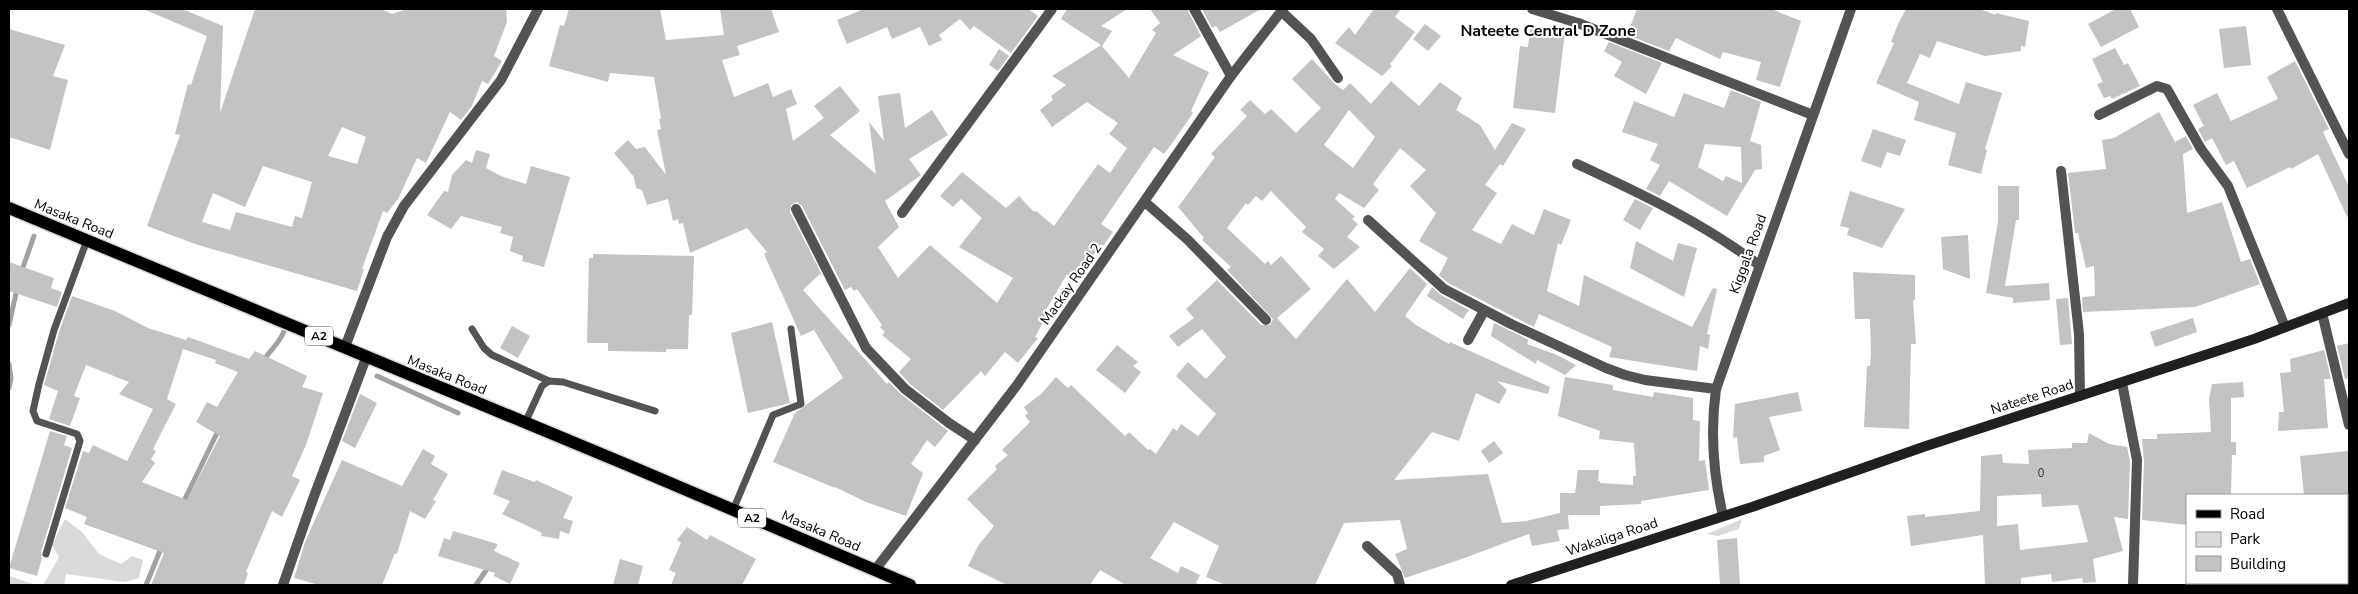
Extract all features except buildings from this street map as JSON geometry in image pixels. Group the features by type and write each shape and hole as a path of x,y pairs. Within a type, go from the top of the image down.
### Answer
{"main road":[{"name":"Masaka Road","path":"9,208 875,570"},
{"name":"Nateete Road","path":"1723,516 1926,446 2122,383 2349,304"},
{"name":"Wakaliga Road","path":"1511,585 1723,516"},
{"name":"A2","path":"875,570 910,585"}],"street":[{"path":"345,347 387,236 399,214 500,80 538,9"},
{"path":"902,213 1052,9"},
{"path":"1194,9 1231,76"},
{"path":"1532,9 1578,23 1813,115"},
{"name":"Kiggala Road","path":"1723,516 1715,482 1713,447 1713,414 1716,389 1851,9"},
{"path":"2277,9 2349,154"},
{"path":"1282,10 1312,39 1338,78"},
{"name":"Mackay Road 2","path":"875,570 1018,386 1231,76 1282,10"},
{"path":"2099,115 2158,86 2166,89 2201,149 2228,186 2286,327"},
{"path":"1577,164 1636,191 1704,228 1729,243 1759,265"},
{"path":"2061,171 2078,334 2080,396"},
{"path":"1146,202 1188,240 1266,320"},
{"path":"796,209 866,348 905,389 949,423 975,440"},
{"path":"1368,220 1430,279 1484,311 1625,375 1645,380 1716,389"},
{"path":"1468,340 1484,311"},
{"path":"2322,314 2349,424"},
{"path":"283,585 366,358"},
{"path":"2122,383 2137,460 2133,585"},
{"path":"1367,546 1396,574 1400,585"}],"lane":[{"path":"46,554 80,441 76,434 36,422 33,408 54,330 87,240"},
{"path":"472,329 484,348 492,355 549,381 562,382 655,411"},
{"path":"733,510 773,415 801,404 791,329"},
{"path":"525,423 542,386 549,381"}],"green space":[{"path":"65,519 82,532 99,554 121,564 132,556 143,560 139,578 124,582 66,574 64,585 43,585 59,557 52,545"},
{"path":"1742,519 1739,529 1718,536 1707,534"},
{"path":"9,576 36,585 9,585"}],"waterway":[{"path":"21,273 34,236"},
{"path":"9,325 17,289"},
{"path":"263,362 284,331"},
{"path":"9,364 11,378 9,388"},
{"path":"377,376 458,413"},
{"path":"182,505 219,429"},
{"path":"146,585 162,546"},
{"path":"476,585 489,566"}],"district":[{"name":"Nateete Central D Zone","path":"1548,31"}]}
